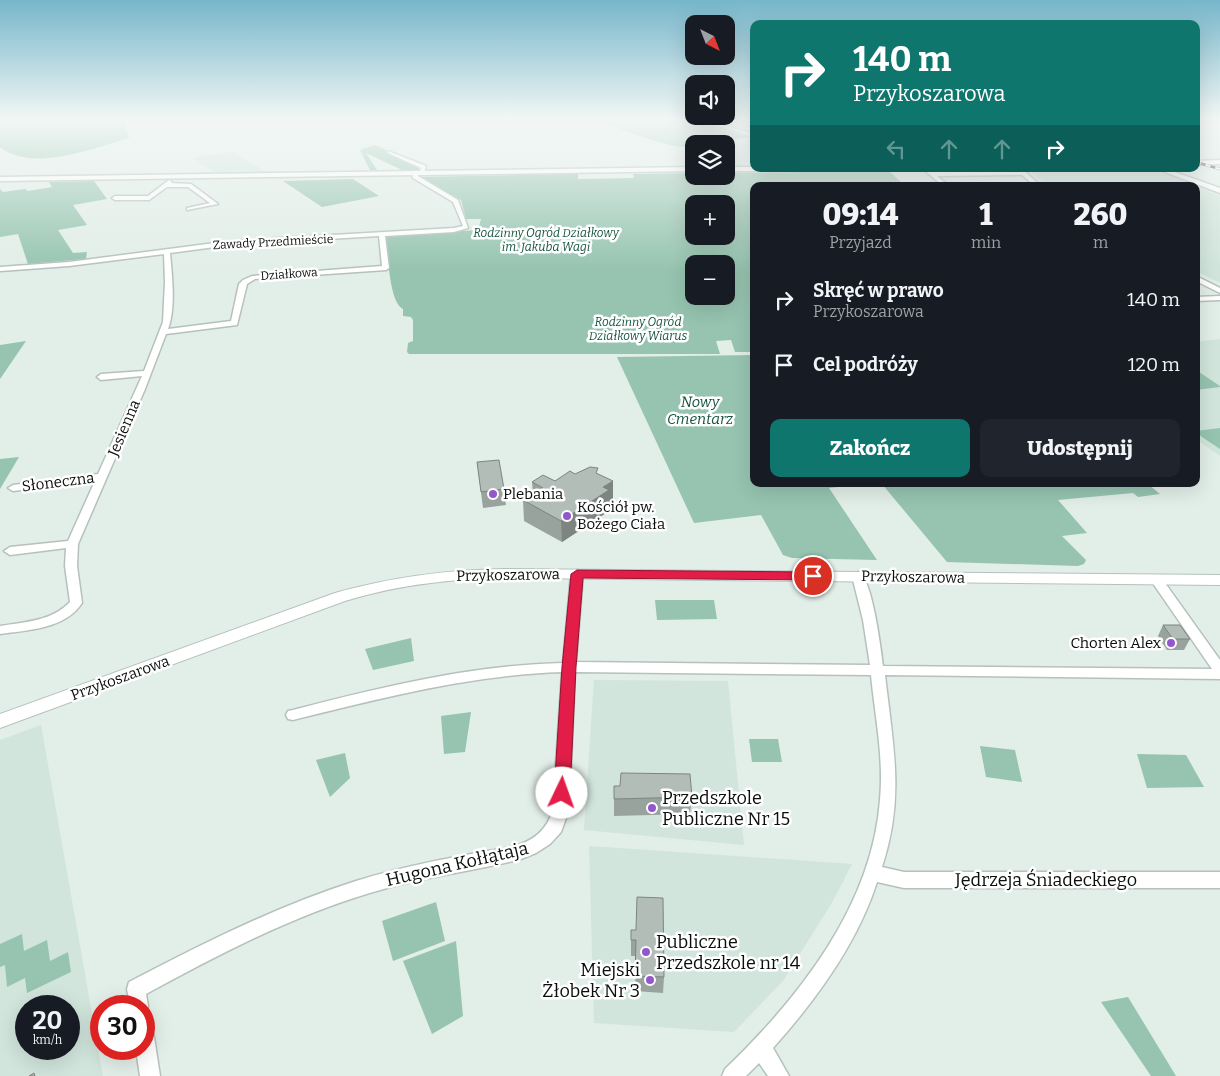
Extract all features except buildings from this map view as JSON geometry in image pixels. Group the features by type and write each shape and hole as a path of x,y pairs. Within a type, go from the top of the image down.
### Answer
{"main road":[{"path":"0,179 685,170"},
{"path":"1169,172 1197,182"},
{"path":"1174,172 1182,176"},
{"path":"1200,183 1220,191"}],"street":[{"path":"418,173 422,169"},
{"path":"930,172 942,182"},
{"path":"933,174 992,172"},
{"path":"1023,172 1032,182"},
{"name":"Zawady Przedmieście","path":"0,269 69,264 230,243 382,235 454,230 466,227 456,201 414,177 418,173"},
{"path":"115,198 149,198 176,176"},
{"path":"165,185 189,185 215,204 190,209"},
{"name":"Działkowa","path":"163,332 234,323 243,284 254,277 386,268 382,235"},
{"name":"Jesienna","path":"0,630 46,621 63,615 76,603 71,566 72,544 163,332 168,313 167,250"},
{"path":"1200,280 1220,291"},
{"path":"1200,299 1220,298"},
{"path":"100,377 146,373"},
{"name":"Słoneczna","path":"13,488 102,477"},
{"path":"10,551 72,544"},
{"name":"Przykoszarowa","path":"0,721 318,604 370,588 449,575 577,574 1220,580"},
{"name":"Hugona Kołłątaja","path":"137,995 136,989 244,936 316,904 385,880 443,866 513,853 543,842 556,826 561,809 569,667 577,574"},
{"path":"732,1076 761,1049 800,1002 838,945 873,873 887,812 888,759 877,669 867,611 858,576"},
{"path":"1156,579 1220,670"},
{"path":"293,715 370,695 453,678 524,669 569,667 1220,674"},
{"name":"Jędrzeja Śniadeckiego","path":"873,873 904,880 1220,880"},
{"path":"761,1049 779,1076"},
{"path":"148,1060 150,1076"}],"shaded area":[{"path":"210,169 262,169 267,172 214,172"},
{"path":"1032,172 1158,172 1186,182 1044,182"},
{"path":"1200,188 1220,196 1220,283 1200,273"},
{"path":"1220,339 1220,456 1200,442 1200,342"},
{"path":"594,680 728,681 744,845 584,830"},
{"path":"41,725 90,1002 90,1060 100,1060 103,1076 0,1076 0,740"},
{"path":"589,846 852,864 833,901 783,981 734,1032 594,1023"}],"green space":[{"name":"Rodzinny Ogród Działkowy im. Jakuba Wagi","path":"890,172 901,182 750,182 750,352 735,352 731,340 716,341 720,354 409,354 407,352 408,343 413,341 413,320 411,317 403,316 403,309 398,305 392,288 386,236 478,230 481,219 466,219 461,200 418,177 578,174 578,179 634,178 633,174 685,173 685,185 735,185 735,173"},
{"path":"353,179 379,196 322,207 283,181"},
{"path":"94,181 107,199 73,205 87,225 58,230 73,253 87,252 86,259 28,264 18,234 0,237 0,189 3,192 25,189 28,191 52,187 49,182"},
{"path":"26,341 0,379 0,345"},
{"name":"Nowy Cmentarz","path":"750,355 750,487 838,487 829,488 877,560 792,558 783,555 761,515 694,523 617,357"},
{"path":"1200,373 1220,386 1200,390"},
{"path":"1220,428 1220,449 1200,436 1200,430"},
{"path":"19,457 0,489 0,459"},
{"path":"884,487 1152,487 1160,494 1138,497 1133,493 1058,500 1087,533 1062,536 1086,560 1084,564 1078,566 947,562"},
{"path":"655,600 714,600 717,619 657,620"},
{"path":"411,638 414,661 373,670 365,649"},
{"path":"471,712 465,752 444,754 441,716"},
{"path":"749,739 778,739 782,762 752,762"},
{"path":"980,746 1015,750 1022,782 986,777"},
{"path":"345,753 350,778 330,797 316,760"},
{"path":"1137,754 1186,755 1204,787 1147,788"},
{"path":"436,902 445,941 393,961 382,921"},
{"path":"22,934 24,951 47,940 50,961 68,952 71,972 27,993 25,978 7,987 5,965 0,967 0,944"},
{"path":"456,941 463,1016 432,1034 403,961"},
{"path":"1128,997 1176,1076 1151,1076 1101,1002"}],"place":[{"name":"Plebania","path":"493,494"},
{"name":"Kościół pw. Bożego Ciała","path":"567,516"},
{"name":"Chorten Alex","path":"1171,643"},
{"name":"Przedszkole Publiczne Nr 15","path":"652,808"},
{"name":"Publiczne Przedszkole nr 14","path":"646,952"},
{"name":"Miejski Żłobek Nr 3","path":"650,980"}],"route":[{"path":"562,793 569,667 577,574 813,576"}],"park label":[{"name":"Rodzinny Ogród Działkowy Wiarus","path":"638,329"}]}
